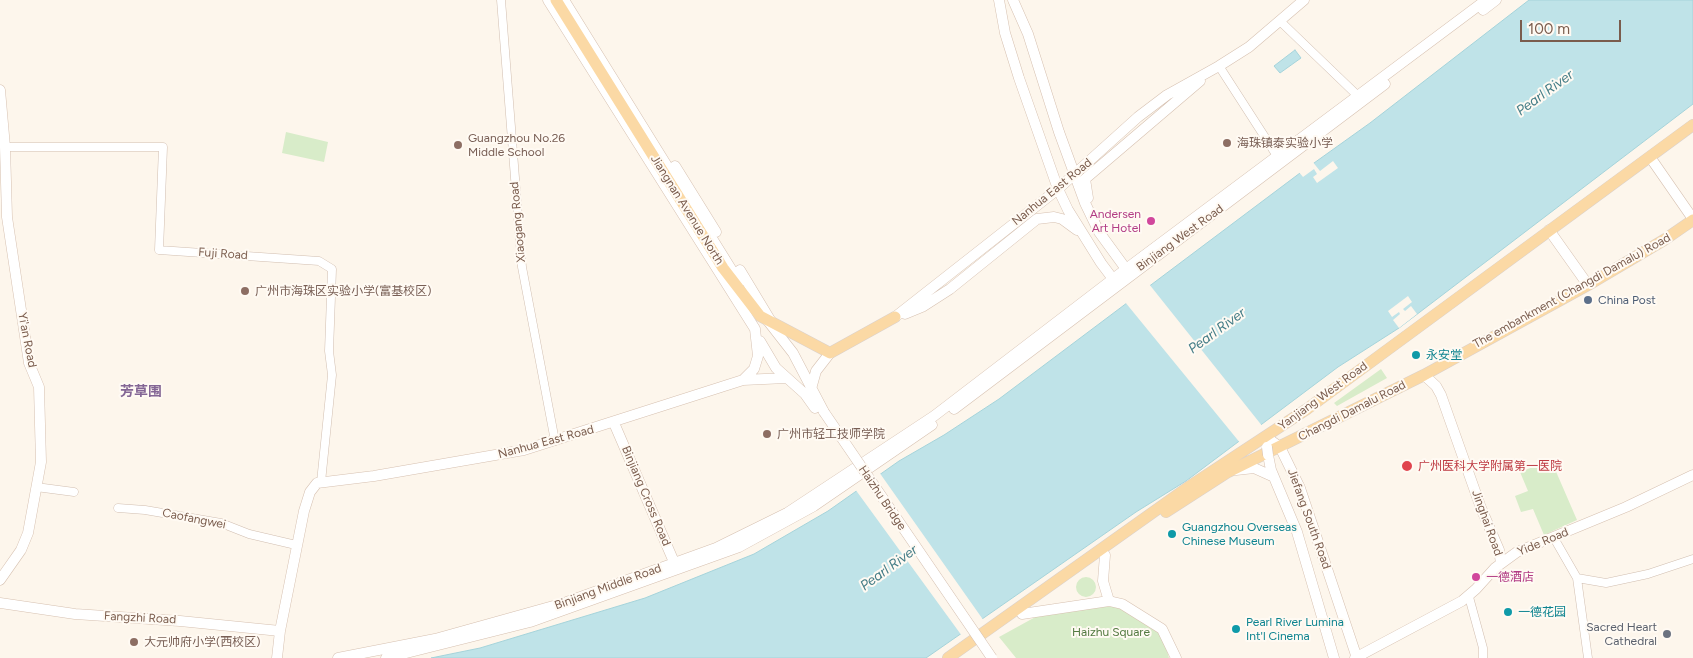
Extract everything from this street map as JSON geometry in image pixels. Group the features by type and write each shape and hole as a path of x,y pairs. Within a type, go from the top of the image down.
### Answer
{"main road":[{"path":"548,0 755,329 758,356 750,375 744,380"},
{"name":"Jiangnan Avenue North","path":"556,0 722,268 748,305 755,329 765,351 786,378 805,394 822,413"},
{"name":"Jiangnan Avenue North","path":"564,0 730,267 799,364 822,413"},
{"path":"571,0 772,325"},
{"path":"999,0 1005,33 1016,70 1058,189 1082,234 1118,280 1126,269 1094,223 1028,34 1013,0"},
{"path":"1137,129 1176,96 1281,22 1304,0"},
{"name":"Binjiang West Road","path":"1126,269 1280,159 1358,96 1486,0"},
{"name":"Binjiang West Road","path":"861,470 1496,0"},
{"name":"Nanhua East Road","path":"811,390 816,371 830,353 896,317 1058,189 1079,179 1174,105 1208,73"},
{"name":"Yi'an Road","path":"0,90 5,147 4,218 29,363 39,387 41,462 28,533 21,550 0,580"},
{"name":"Yanjiang West Road","path":"948,658 1190,486 1267,447 1308,409 1693,126"},
{"path":"1650,157 1693,220"},
{"path":"1016,236 1032,209"},
{"path":"896,317 922,307 941,296 1033,221 1048,216 1062,219 1082,234"},
{"name":"The embankment (Changdi Damalu) Road","path":"1424,375 1588,285 1664,240 1693,220"},
{"path":"1549,230 1588,285"},
{"path":"722,268 757,312 772,325 800,335 830,353"},
{"name":"Changdi Damalu Road","path":"1280,447 1424,375"},
{"name":"Jinghai Road","path":"1424,375 1436,386 1441,395 1481,508 1499,550 1501,563"},
{"name":"Nanhua East Road","path":"317,484 495,456 555,441 614,423 744,380 786,378"},
{"path":"1308,409 1311,421 1320,427"},
{"name":"Haizhu Bridge","path":"822,413 987,658"},
{"name":"Haizhu Bridge","path":"822,413 992,658"},
{"name":"Binjiang Cross Road","path":"614,423 676,567"},
{"name":"Jiefang South Road","path":"1334,658 1296,526 1275,481 1267,447 1280,447 1295,476 1311,516 1356,658"},
{"name":"Yanjiang West Road","path":"958,658 1228,472 1280,447"},
{"path":"1228,472 1254,468 1275,481 1284,474 1295,476"},
{"name":"Binjiang Middle Road","path":"386,658 530,622 676,567 758,529 861,470"},
{"name":"Yide Road","path":"1356,658 1469,596 1501,563 1517,552 1554,538 1693,475"},
{"path":"277,658 280,630 296,545 306,505 317,484"},
{"path":"1105,555 1103,581 1109,601"},
{"name":"Binjiang Middle Road","path":"338,658 410,645 498,623 676,567"},
{"path":"1022,614 1109,601 1122,604 1162,629 1176,658"},
{"name":"Fangzhi Road","path":"0,603 75,614 280,630"}],"street":[{"name":"Xiaogang Road","path":"501,0 522,267 555,441"},
{"path":"1281,22 1358,96"},
{"path":"1219,66 1280,159"},
{"name":"Fuji Road","path":"5,147 163,147 159,250 319,261 332,269 329,351 332,375 317,484"},
{"path":"36,487 74,492"},
{"name":"Caofangwei","path":"118,508 145,510 221,523 249,534 296,545"},
{"path":"1554,538 1577,578 1588,658"},
{"path":"1577,578 1606,583 1663,569 1693,559"},
{"path":"1469,596 1483,648 1483,658"}],"green space":[{"path":"286,132 328,142 324,162 282,153"},
{"path":"1381,369 1387,378 1337,406 1334,403"},
{"path":"1551,460 1577,520 1544,535 1533,509 1521,512 1515,496 1528,491 1520,472"},
{"path":"1086,577 1093,580 1096,587 1093,594 1086,597 1079,594 1076,587 1079,580"},
{"name":"Haizhu Square","path":"1110,605 1121,608 1153,627 1163,637 1169,658 1016,658 999,637 1039,615"}],"water":[{"name":"Pearl River","path":"1529,0 1693,0 1693,104 1399,328 1338,367 1186,481 1136,512 926,658 431,658 480,648 645,598 754,554 828,511 899,461 944,435 999,399 1300,173 1370,123"},
{"path":"1295,50 1301,58 1280,73 1274,66"}],"pier":[{"path":"1312,161 1320,171 1333,161 1338,168 1317,183 1313,177 1317,174 1314,169 1303,177 1298,171"},
{"path":"1149,284 1263,427 1241,444 1125,302"},
{"path":"1408,296 1412,302 1403,309 1405,311 1411,306 1417,314 1399,328 1393,320 1400,314 1399,312 1392,317 1388,311"},
{"path":"879,472 984,621 962,636 855,489"}],"place":[{"name":"海珠镇泰实验小学","path":"1227,143"},
{"name":"Guangzhou No.26 Middle School","path":"458,145"},
{"name":"Andersen Art Hotel","path":"1151,221"},
{"name":"广州市海珠区实验小学(富基校区)","path":"245,291"},
{"name":"China Post","path":"1588,300"},
{"name":"永安堂","path":"1416,355"},
{"name":"广州市轻工技师学院","path":"767,434"},
{"name":"广州医科大学附属第一医院","path":"1407,466"},
{"name":"Guangzhou Overseas Chinese Museum","path":"1172,534"},
{"name":"一德酒店","path":"1476,577"},
{"name":"一德花园","path":"1508,612"},
{"name":"Pearl River Lumina Int'l Cinema","path":"1236,629"},
{"name":"Sacred Heart Cathedral","path":"1667,634"},
{"name":"大元帅府小学(西校区)","path":"134,642"}],"district":[{"name":"芳草围","path":"141,392"}]}
